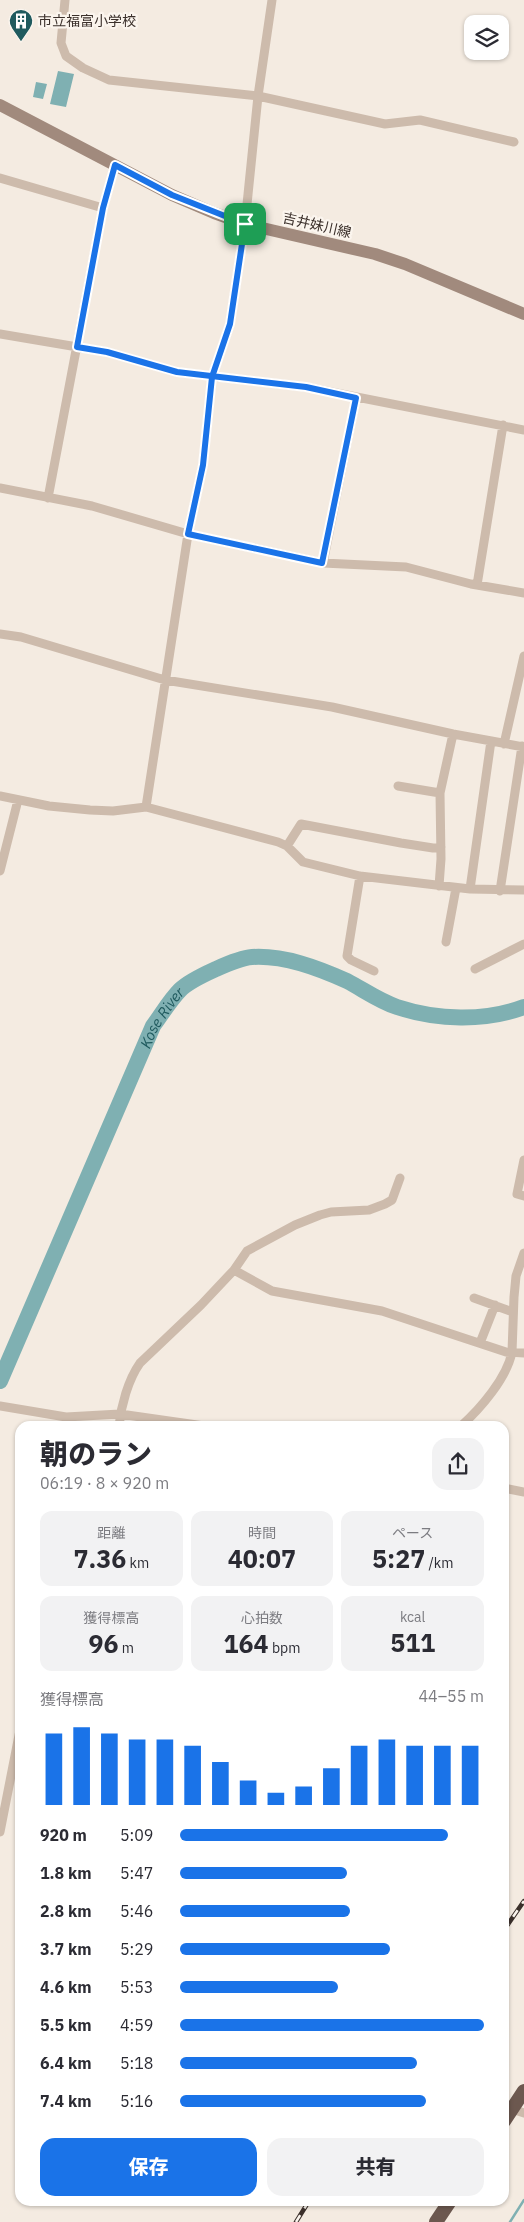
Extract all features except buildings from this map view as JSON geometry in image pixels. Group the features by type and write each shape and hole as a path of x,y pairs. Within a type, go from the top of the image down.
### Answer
{"highway":[{"path":"518,2111 524,2091"},
{"path":"436,2222 447,2206"}],"main road":[{"name":"吉井妹川線","path":"0,105 172,195 245,224 375,254 405,264 524,314"}],"street":[{"path":"65,0 61,43 66,56 109,80 258,96 385,124 420,120 514,142"},
{"path":"146,807 188,534 203,465 212,377 230,324 245,224 258,96 272,0"},
{"path":"48,498 103,208 115,165"},
{"path":"0,178 103,208"},
{"path":"0,334 107,352 177,372 306,387 524,430"},
{"path":"322,563 356,398"},
{"path":"477,585 503,425"},
{"path":"0,488 114,511 188,534 322,563 406,567 477,585 524,593"},
{"path":"0,634 21,637 165,680 332,707 453,734 523,747 500,890"},
{"path":"504,744 524,656"},
{"path":"439,886 441,847 440,793 453,734"},
{"path":"470,889 491,741"},
{"path":"398,786 440,793"},
{"path":"0,796 49,806 90,810 114,811 146,807 287,846 303,862 360,876 456,888 524,890"},
{"path":"0,871 18,800"},
{"path":"287,846 301,824 401,843 432,848 441,847"},
{"path":"360,876 347,956 351,960 374,971"},
{"path":"446,942 456,888"},
{"path":"475,969 524,944"},
{"path":"524,1160 517,1194 524,1196"},
{"path":"119,1421 134,1372 140,1363 201,1305 234,1270 247,1251 295,1225 332,1212 369,1210 385,1204 392,1200 400,1178"},
{"path":"466,1421 483,1403 511,1356 513,1312 520,1284 524,1252"},
{"path":"234,1270 272,1291 382,1311 511,1356 524,1353"},
{"path":"474,1298 513,1312"},
{"path":"480,1344 495,1305"},
{"path":"0,1406 66,1417 120,1414 169,1421"},
{"path":"509,1489 524,1492"},
{"path":"0,1832 15,1756"}],"water":[{"path":"58,71 74,74 66,107 50,104"},
{"path":"36,82 47,84 43,99 33,97"}],"waterway":[{"name":"Kose River","path":"0,1381 153,1026 173,998 188,984 202,975 234,962 252,957 264,957 288,960 313,967 347,981 390,1005 428,1015 460,1018 477,1017 509,1012 524,1007"},
{"path":"510,2222 524,2200"}],"railway":[{"path":"509,1923 524,1901"},
{"path":"296,2222 306,2206"}],"place":[{"name":"市立福富小学校","path":"21,42"}],"route":[{"path":"245,224 172,195 115,165 107,200 103,208 77,347 107,352 177,372 212,377 306,387 356,398 322,563 188,534 203,465 212,377 230,324 245,224"}]}
